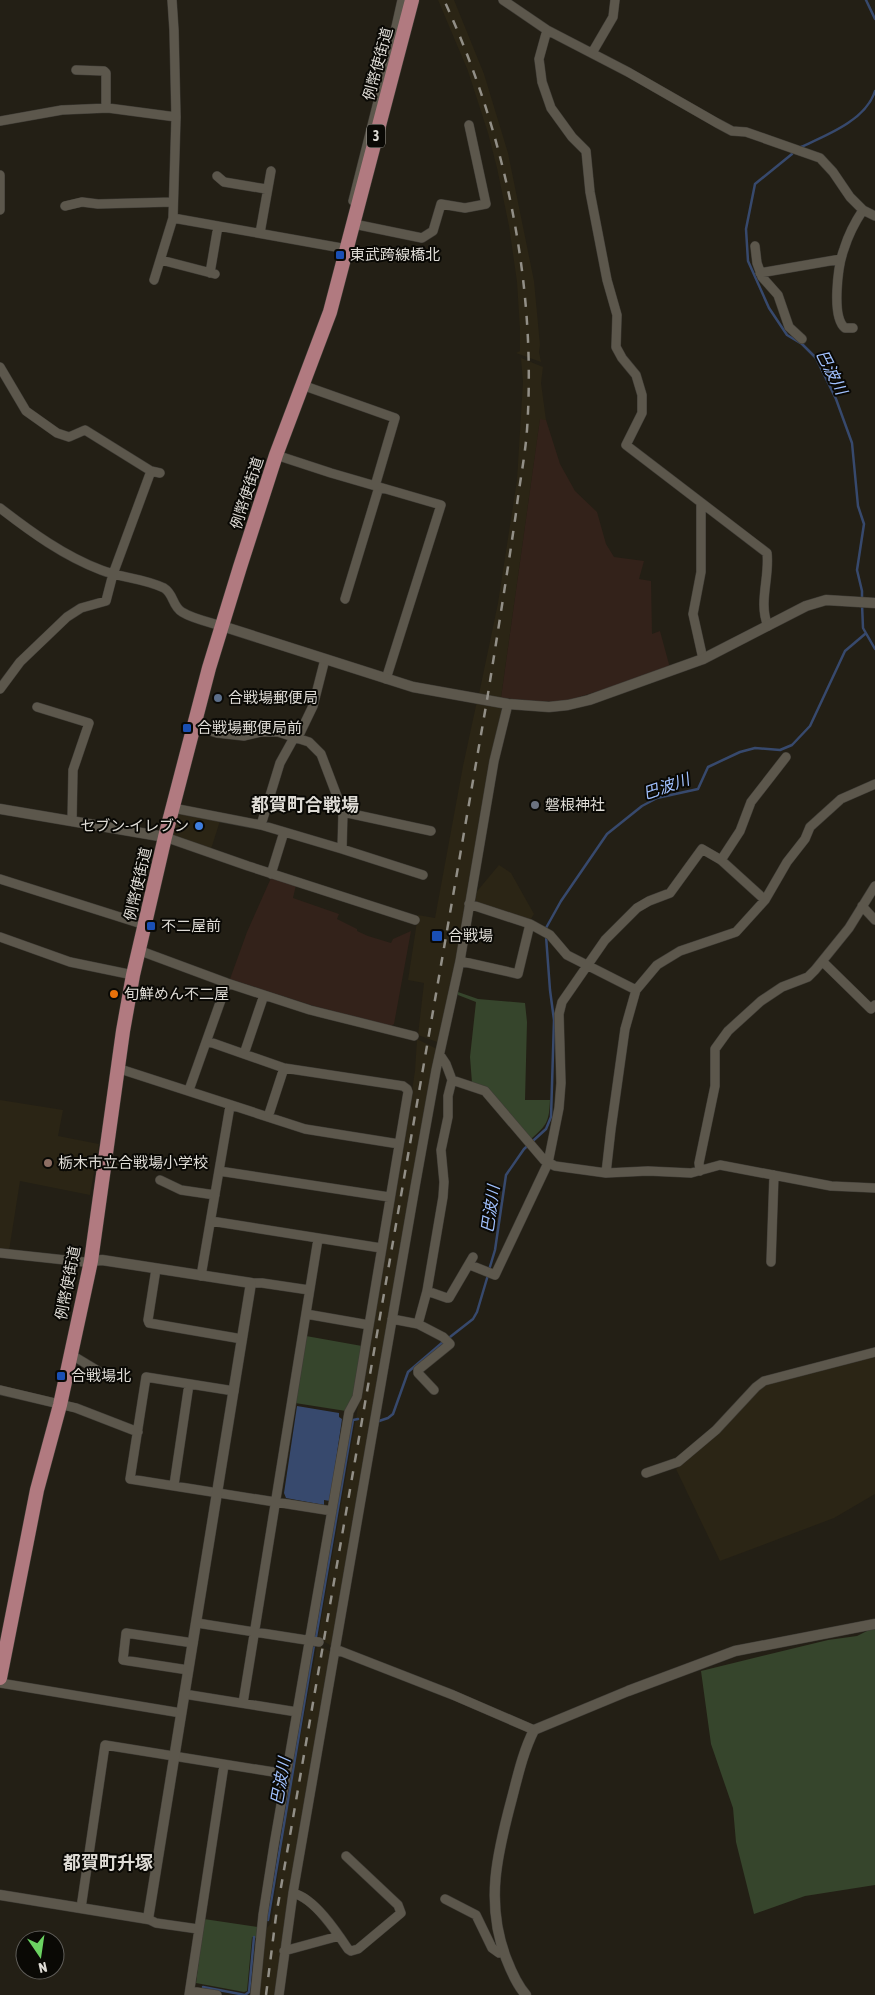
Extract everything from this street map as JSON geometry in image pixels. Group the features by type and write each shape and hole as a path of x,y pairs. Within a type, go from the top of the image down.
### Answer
{"main road":[{"name":"例幣使街道","path":"0,1678 37,1490 60,1404 91,1261 117,1068 133,975 165,838 222,626 276,455 330,312 412,0"}],"street":[{"path":"154,280 173,218 176,117 172,0"},
{"path":"402,0 355,188 353,203 354,224 422,238 433,231 441,204 465,208 486,204 469,124"},
{"path":"503,0 547,30 592,52 732,131 746,132 820,158 833,172 850,197 863,210 875,216"},
{"path":"592,52 613,17 615,0"},
{"path":"547,30 540,59 542,82 551,108 572,137 586,151 590,192 607,280 618,315 616,347 622,358 636,375 642,395 642,414 626,446 768,553 764,601 768,626"},
{"path":"76,70 104,71 106,73 106,108"},
{"path":"0,121 62,110 106,108 176,117"},
{"path":"260,233 266,189 271,171"},
{"path":"0,175 0,210"},
{"path":"217,176 224,182 266,189"},
{"path":"65,206 82,202 98,204 173,202"},
{"path":"853,328 844,328 842,326 838,313 839,275 841,259 851,232 863,210"},
{"path":"173,218 347,249"},
{"path":"161,260 212,273 218,226"},
{"path":"755,246 760,273 765,282 778,295 789,327 802,339"},
{"path":"760,273 841,259"},
{"path":"0,367 29,414 66,437 85,430 156,472 113,574 106,601 82,608 67,617 26,655 0,689"},
{"path":"302,384 395,418 345,599"},
{"path":"276,455 441,505 386,679"},
{"path":"701,504 701,572 694,614 703,659"},
{"path":"0,508 31,532 101,570 163,588 171,593 176,606 182,612 386,679 435,691 508,704 549,707 578,703 633,686 703,659 806,606 826,600 871,603"},
{"path":"261,825 280,763 295,736 300,733 313,706 325,659"},
{"path":"279,1995 293,1893 392,1319 440,1055 460,961 494,760 508,704"},
{"path":"37,707 89,724 72,777 72,821"},
{"path":"194,726 217,733 244,736 261,732 278,732 309,742 321,754 343,812 342,849"},
{"path":"721,860 740,831 750,802 786,757"},
{"path":"606,1173 625,1029 636,990 657,965 680,951 736,932 765,900 786,862 805,839 810,828 841,799 875,784"},
{"path":"173,808 261,825 423,875"},
{"path":"0,809 165,838 415,920"},
{"path":"343,812 431,831"},
{"path":"271,874 284,832"},
{"path":"427,1291 450,1298 471,1261 495,1276 548,1164 559,1108 561,1083 559,1014 562,1002 605,940 637,908 670,893 702,849 721,860 765,900"},
{"path":"0,879 145,924"},
{"path":"700,1170 699,1163 715,1086 715,1048 728,1031 761,1001 782,987 808,977 823,962 875,886"},
{"path":"469,904 530,924 550,935 567,955 636,990"},
{"path":"862,906 874,917"},
{"path":"460,961 518,974 530,924"},
{"path":"0,937 70,962 133,975"},
{"path":"138,950 228,983 310,1010 414,1036"},
{"path":"823,962 871,1008 875,1006"},
{"path":"189,1090 228,983"},
{"path":"244,1054 264,995"},
{"path":"207,1041 284,1068 406,1087 408,1095 389,1196 357,1397 348,1412 314,1641 297,1712 286,1774 264,1915 255,1995"},
{"path":"418,1324 427,1291 444,1197 440,1150 448,1117 448,1096 452,1080 446,1064 440,1055"},
{"path":"117,1068 305,1129 399,1144"},
{"path":"268,1117 284,1068"},
{"path":"452,1080 485,1091 548,1164 606,1173 648,1171 692,1173 720,1165 831,1186 875,1188"},
{"path":"201,1276 230,1106"},
{"path":"219,1170 389,1196"},
{"path":"771,1262 774,1175"},
{"path":"160,1180 174,1188 215,1195"},
{"path":"211,1221 381,1248"},
{"path":"244,1703 318,1239"},
{"path":"0,1253 84,1262 102,1260 201,1276 309,1290"},
{"path":"156,1269 148,1320 150,1323 242,1339"},
{"path":"148,1919 251,1283"},
{"path":"306,1314 369,1325"},
{"path":"392,1319 418,1324 443,1337 450,1344 418,1370 418,1373 434,1390"},
{"path":"646,1473 678,1462 716,1430 756,1387 764,1381 875,1352"},
{"path":"70,1354 105,1375"},
{"path":"234,1391 146,1377 130,1479 332,1511"},
{"path":"174,1485 190,1384"},
{"path":"0,1390 76,1408 138,1432"},
{"path":"196,1623 314,1641"},
{"path":"526,1995 514,1976 499,1937 494,1905 494,1878 525,1748 534,1730 628,1691 735,1651 875,1624"},
{"path":"188,1670 123,1660 126,1633 193,1643"},
{"path":"335,1649 453,1695 534,1730"},
{"path":"0,1683 181,1713"},
{"path":"184,1694 297,1712"},
{"path":"81,1908 105,1745 286,1774"},
{"path":"217,1995 189,1993 224,1765"},
{"path":"293,1893 303,1896 348,1948 354,1951 401,1913 398,1905 346,1856"},
{"path":"0,1895 148,1919 156,1923 198,1930"},
{"path":"445,1899 476,1915 492,1948 496,1952 504,1952"},
{"path":"284,1951 339,1936"}],"shaded area":[{"path":"438,0 454,0 484,74 508,153 534,281 541,362 516,353 520,351 517,282 509,226 497,168 468,71"},
{"path":"521,358 543,367 541,383 546,420 540,420 501,698 479,694 498,603 517,480 523,382"},
{"path":"540,419 546,420 560,464 575,491 597,512 606,544 614,557 644,561 639,579 651,581 652,634 660,631 670,668 569,700 552,702 501,698"},
{"path":"477,701 500,707 502,710 493,750 440,1043 418,1035 424,983 408,980 418,915 435,918"},
{"path":"176,812 220,821 211,849 170,836"},
{"path":"499,865 511,873 534,914 529,922 473,901 473,896"},
{"path":"271,878 296,885 293,898 339,914 337,919 368,936 391,943 393,939 411,931 394,1024 391,1026 314,1006 230,979 247,932"},
{"path":"417,1039 437,1049 351,1530 333,1643 330,1645 318,1638 408,1117 415,1071"},
{"name":"栃木市立合戦場小学校","path":"0,1100 63,1110 58,1136 99,1144 90,1195 20,1181 9,1251 0,1250"},
{"path":"875,1354 875,1494 834,1518 720,1561 676,1469 712,1438 762,1386"},
{"path":"317,1645 332,1652 287,1907 276,1995 259,1995 266,1929 271,1923 286,1816"}],"green space":[{"path":"458,992 478,999 525,1003 527,1022 525,1100 550,1100 546,1122 541,1130 531,1139 472,1083 470,1057 476,1002 458,995"},
{"path":"306,1336 362,1346 353,1395 346,1411 295,1403"},
{"path":"875,1627 875,1885 805,1896 754,1914 736,1842 733,1808 711,1744 701,1671 828,1640 857,1636"},
{"path":"204,1919 258,1927 257,1938 252,1937 247,1991 196,1983"}],"water":[{"path":"297,1406 339,1413 339,1417 342,1419 330,1501 324,1500 324,1505 286,1498 284,1493"}],"waterway":[{"name":"巴波川","path":"866,0 875,19"},
{"name":"巴波川","path":"801,147 833,132 854,118 863,110 875,91"},
{"name":"巴波川","path":"792,154 755,184 746,229 748,261 769,308 787,335 802,344 816,358 836,399 852,443 858,506 864,524 857,570 862,598"},
{"name":"巴波川","path":"862,604 863,628 875,649"},
{"name":"巴波川","path":"546,928 561,901 607,834 642,806 657,798 698,789 708,767 740,752 755,748 780,750 792,745 810,726 845,651 865,634"},
{"name":"巴波川","path":"489,1270 495,1250 506,1175 524,1149 546,1129 551,1117 554,1020 546,936"},
{"name":"巴波川","path":"450,1337 473,1319 477,1312 488,1275"},
{"name":"巴波川","path":"379,1421 393,1414 408,1372 443,1342"},
{"name":"巴波川","path":"316,1637 353,1420 358,1419"},
{"name":"巴波川","path":"268,1920 314,1645"},
{"name":"巴波川","path":"203,1987 245,1995 249,1992 254,1937"}],"railway":[{"path":"266,1995 276,1916 487,700 527,430 529,375 527,320 512,210 500,156 484,102 444,0"}],"place":[{"name":"東武跨線橋北","path":"340,255"},
{"name":"合戦場郵便局","path":"218,698"},
{"name":"合戦場郵便局前","path":"187,728"},
{"name":"磐根神社","path":"535,805"},
{"name":"セブン-イレブン","path":"199,826"},
{"name":"不二屋前","path":"151,926"},
{"name":"合戦場","path":"437,936"},
{"name":"旬鮮めん不二屋","path":"114,994"},
{"name":"栃木市立合戦場小学校","path":"48,1163"},
{"name":"合戦場北","path":"61,1376"}],"district":[{"name":"都賀町合戦場","path":"305,805"},
{"name":"都賀町升塚","path":"108,1863"}]}
